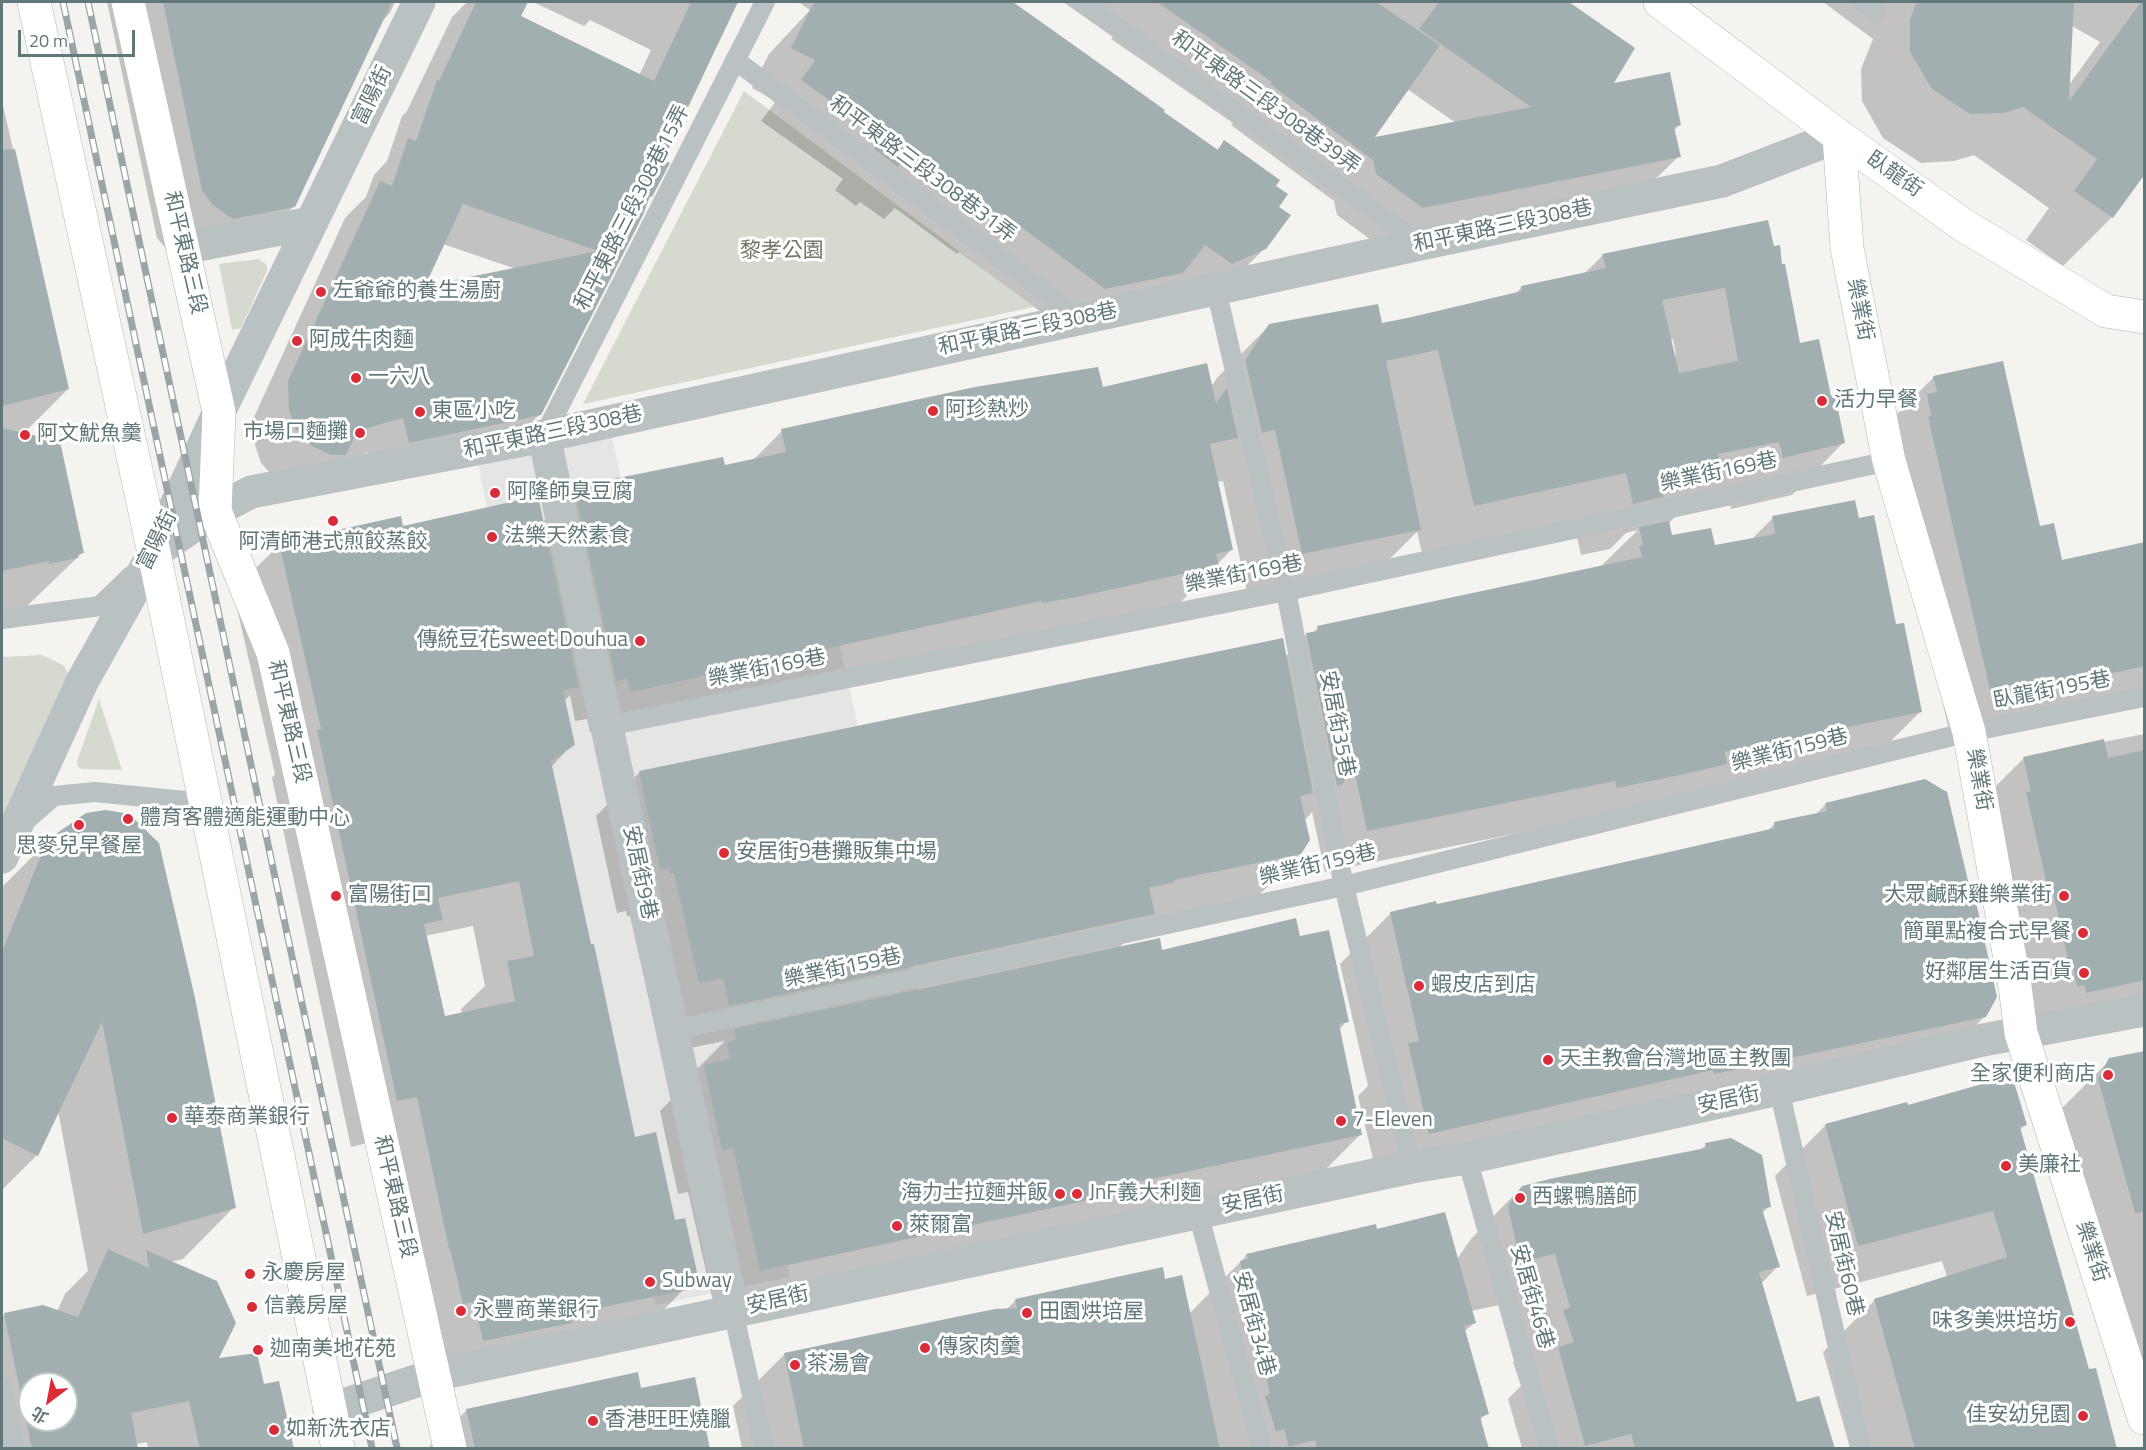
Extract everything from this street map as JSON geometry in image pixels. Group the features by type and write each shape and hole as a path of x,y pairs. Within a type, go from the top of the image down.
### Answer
{"main road":[{"path":"34,2 154,553 338,1449"},
{"name":"和平東路三段","path":"128,2 219,412 215,511 273,653 450,1449"},
{"name":"臥龍街","path":"1660,2 1839,136 1963,225 2106,311 2145,317"},
{"name":"樂業街","path":"1839,136 1847,248 1888,461 1969,732 2015,986 2021,1033 2145,1418"}],"street":[{"name":"富陽街","path":"8,843 82,682 154,553 219,412 419,2"},
{"name":"和平東路三段308巷","path":"154,553 215,511 251,492 544,436 1421,244 1722,181 1839,136"},
{"path":"183,248 311,223"},
{"name":"安居街9巷","path":"544,436 733,1311"},
{"name":"安居街","path":"329,1410 434,1375 880,1278 1412,1167 1467,1158 1779,1089 1983,1040 2145,1010"}],"lane":[{"name":"和平東路三段308巷15弄","path":"544,436 765,2"},
{"name":"和平東路三段308巷39弄","path":"1082,2 1421,244"},
{"name":"和平東路三段308巷31弄","path":"735,60 1080,318"},
{"name":"安居街35巷","path":"1216,289 1286,591 1344,886 1412,1167"},
{"name":"樂業街169巷","path":"607,726 1286,591 1888,461"},
{"path":"2,619 100,606 154,553"},
{"name":"臥龍街195巷","path":"1969,732 2145,697"},
{"name":"樂業街159巷","path":"674,1030 1344,886 1969,732"},
{"path":"8,843 54,796 95,792 205,803"},
{"name":"安居街60巷","path":"1779,1089 1861,1449"},
{"name":"安居街46巷","path":"1467,1158 1549,1449"},
{"name":"安居街34巷","path":"1198,1213 1262,1449"},
{"path":"733,1311 764,1449"},
{"path":"2,1388 15,1449"}],"shaded area":[{"name":"安居街9巷攤販集中場","path":"612,437 655,641 830,603 935,1064 753,1104 790,1277 656,1305 478,465"}],"green space":[{"name":"黎孝公園","path":"744,91 1034,307 583,404"},
{"path":"258,259 267,265 267,271 241,328 232,330 219,264"},
{"path":"42,655 63,665 70,676 2,826 2,657"},
{"path":"99,699 122,770 78,767 77,761"}],"building":[{"path":"163,2 392,2 295,207 234,219 213,205 202,191"},
{"path":"476,2 528,2 521,16 654,81 691,2 738,2 663,160 670,163 652,197 650,196 643,215 541,415 409,443 403,418 357,431 346,455 331,455 312,446 295,428 289,410 288,381 380,181 392,186 408,138 416,141 437,80 439,81","holes":["463,204 598,251 425,286"]},
{"path":"814,2 1013,2 1218,150 1224,140 1280,180 1276,186 1288,194 1279,207 1291,215 1266,249 1232,264 1205,245 1183,273 1105,289 935,167 926,180 901,163 898,167 874,149 882,138 801,80 815,60 791,48"},
{"path":"1157,2 1376,2 1440,45 1375,137 1531,107 1419,29 1439,2 1569,2 1635,48 1614,83 1670,72 1681,125 1674,127 1681,157 1423,208 1376,174 1373,160 1270,84 1272,82"},
{"path":"1917,2 2074,2 2069,101 2141,2 2145,2 2145,174 2113,218 2074,191 2097,159 2023,107 2004,113 1970,114 1932,89 1910,52 1910,19"},
{"path":"15,149 69,389 2,406 2,150"},
{"path":"1768,220 1774,246 1780,245 1782,264 1785,264 1800,343 1819,339 1831,396 1835,395 1845,443 1783,458 1779,442 1718,454 1722,472 1661,486 1664,497 1633,504 1626,473 1474,506 1438,350 1386,361 1421,530 1302,554 1275,430 1262,433 1245,360 1269,324 1378,304 1382,323 1412,317 1522,291 1521,286 1606,268 1602,254","holes":["1725,288 1738,361 1679,373 1662,300"]},
{"path":"2003,361 2040,526 2054,523 2062,560 2145,542 2145,666 1992,699 1928,417 1931,416 1927,394 1937,392 1933,376"},
{"path":"1207,363 1216,403 1227,388 1238,438 1210,444 1233,550 1216,554 1219,566 1077,597 1042,603 1041,601 631,692 627,679 616,681 574,488 723,457 725,465 786,452 781,429 975,387 1098,367 1103,387"},
{"path":"2,428 60,441 84,553 78,554 78,558 49,564 49,561 2,571"},
{"path":"538,496 579,687 563,690 575,745 551,761 591,944 594,944 635,1137 656,1132 675,1220 685,1218 697,1272 686,1290 570,1314 572,1323 483,1341 474,1302 463,1304 417,1097 397,1101 317,730 321,729 279,543 401,516 403,526","holes":["519,881 534,956 507,961 515,1001 445,1016 424,924 443,920 438,898"]},
{"path":"1855,500 1859,518 1874,515 1896,624 1904,623 1922,712 1725,752 1727,764 1680,775 1617,788 1615,781 1367,831 1353,764 1342,785 1337,786 1306,633 1318,631 1317,626 1642,557 1639,546 1643,545 1639,527 1669,521 1672,535 1711,528 1715,545 1775,534 1772,516"},
{"path":"1283,638 1313,793 1300,796 1310,840 1301,854 1174,880 1175,882 1149,888 1155,914 729,1006 723,978 699,983 674,873 670,873 669,868 660,870 639,771"},
{"path":"2104,739 2108,758 2145,750 2145,980 2086,993 2084,985 2077,986 2072,964 2069,964 2051,884 2047,885 2026,792 2031,791 2023,757"},
{"path":"1925,779 1947,792 1973,902 1976,902 1997,997 1986,1017 1714,1074 1713,1070 1429,1134 1408,1043 1419,1041 1390,912 1436,901 1437,904 1479,895 1775,828 1774,822 1827,811 1825,803"},
{"path":"106,810 129,814 159,843 195,998 236,1208 143,1234 102,1022 38,1156 2,1138 2,952 47,840 86,813"},
{"path":"1296,918 1300,936 1329,930 1349,1022 1339,1024 1362,1135 1128,1184 1130,1191 760,1271 733,1148 722,1150 704,1065 730,1059 727,1042 736,1040 734,1029 1160,938 1162,950"},
{"path":"2145,1051 2145,1212 2135,1213 2098,1079 2109,1058"},
{"path":"2000,1079 2002,1085 2014,1082 2027,1125 2020,1127 2089,1369 2096,1368 2117,1449 1915,1449 1874,1299 2007,1257 1993,1211 1858,1246 1825,1124 1907,1102 1908,1105"},
{"path":"1731,1138 1762,1155 1771,1207 1762,1209 1780,1267 1759,1272 1797,1402 1819,1396 1835,1449 1635,1449 1631,1434 1585,1446 1558,1347 1574,1342 1563,1310 1570,1307 1555,1254 1520,1262 1508,1206 1522,1186 1706,1148 1705,1143"},
{"path":"1445,1212 1476,1323 1464,1326 1489,1414 1480,1417 1489,1449 1317,1449 1315,1440 1289,1447 1284,1429 1276,1432 1265,1396 1270,1394 1240,1261 1248,1259 1246,1254 1376,1224 1377,1229"},
{"path":"108,1249 149,1268 146,1250 217,1281 236,1323 219,1358 257,1353 264,1384 279,1381 294,1449 200,1449 189,1401 131,1413 138,1449 32,1449 28,1432 78,1432 78,1372 18,1372 18,1381 4,1313 43,1305 78,1317"},
{"path":"1163,1267 1165,1279 1182,1275 1220,1449 804,1449 784,1353 995,1309 1017,1308 1015,1299"},
{"path":"638,1372 641,1388 695,1377 710,1449 475,1449 466,1409"}],"railway":[{"path":"63,2 372,1448"},
{"path":"88,2 397,1448"}],"place":[{"name":"左爺爺的養生湯廚","path":"321,292"},
{"name":"阿成牛肉麵","path":"297,341"},
{"name":"一六八","path":"356,378"},
{"name":"活力早餐","path":"1822,401"},
{"name":"阿珍熱炒","path":"933,411"},
{"name":"東區小吃","path":"420,412"},
{"name":"市場口麵攤","path":"360,433"},
{"name":"阿文魷魚羹","path":"25,435"},
{"name":"阿隆師臭豆腐","path":"495,493"},
{"name":"阿清師港式煎餃蒸餃","path":"333,521"},
{"name":"法樂天然素食","path":"492,537"},
{"name":"傳統豆花sweet Douhua","path":"640,641"},
{"name":"體育客體適能運動中心","path":"128,819"},
{"name":"思麥兒早餐屋","path":"79,825"},
{"name":"安居街9巷攤販集中場","path":"724,853"},
{"name":"富陽街口","path":"336,896"},
{"name":"大眾鹹酥雞樂業街","path":"2064,896"},
{"name":"簡單點複合式早餐","path":"2083,933"},
{"name":"好鄰居生活百貨","path":"2084,973"},
{"name":"蝦皮店到店","path":"1419,986"},
{"name":"天主教會台灣地區主教團","path":"1548,1060"},
{"name":"全家便利商店","path":"2108,1075"},
{"name":"華泰商業銀行","path":"172,1118"},
{"name":"7-Eleven","path":"1341,1121"},
{"name":"美廉社","path":"2006,1166"},
{"name":"海力士拉麵丼飯","path":"1060,1194"},
{"name":"JnF義大利麵","path":"1077,1194"},
{"name":"西螺鴨膳師","path":"1520,1198"},
{"name":"萊爾富","path":"897,1226"},
{"name":"永慶房屋","path":"250,1274"},
{"name":"Subway","path":"650,1282"},
{"name":"信義房屋","path":"252,1307"},
{"name":"永豐商業銀行","path":"461,1311"},
{"name":"田園烘培屋","path":"1027,1313"},
{"name":"味多美烘培坊","path":"2070,1322"},
{"name":"傳家肉羹","path":"925,1348"},
{"name":"迦南美地花苑","path":"258,1350"},
{"name":"茶湯會","path":"795,1365"},
{"name":"佳安幼兒園","path":"2083,1416"},
{"name":"香港旺旺燒臘","path":"593,1421"},
{"name":"如新洗衣店","path":"274,1430"}]}
